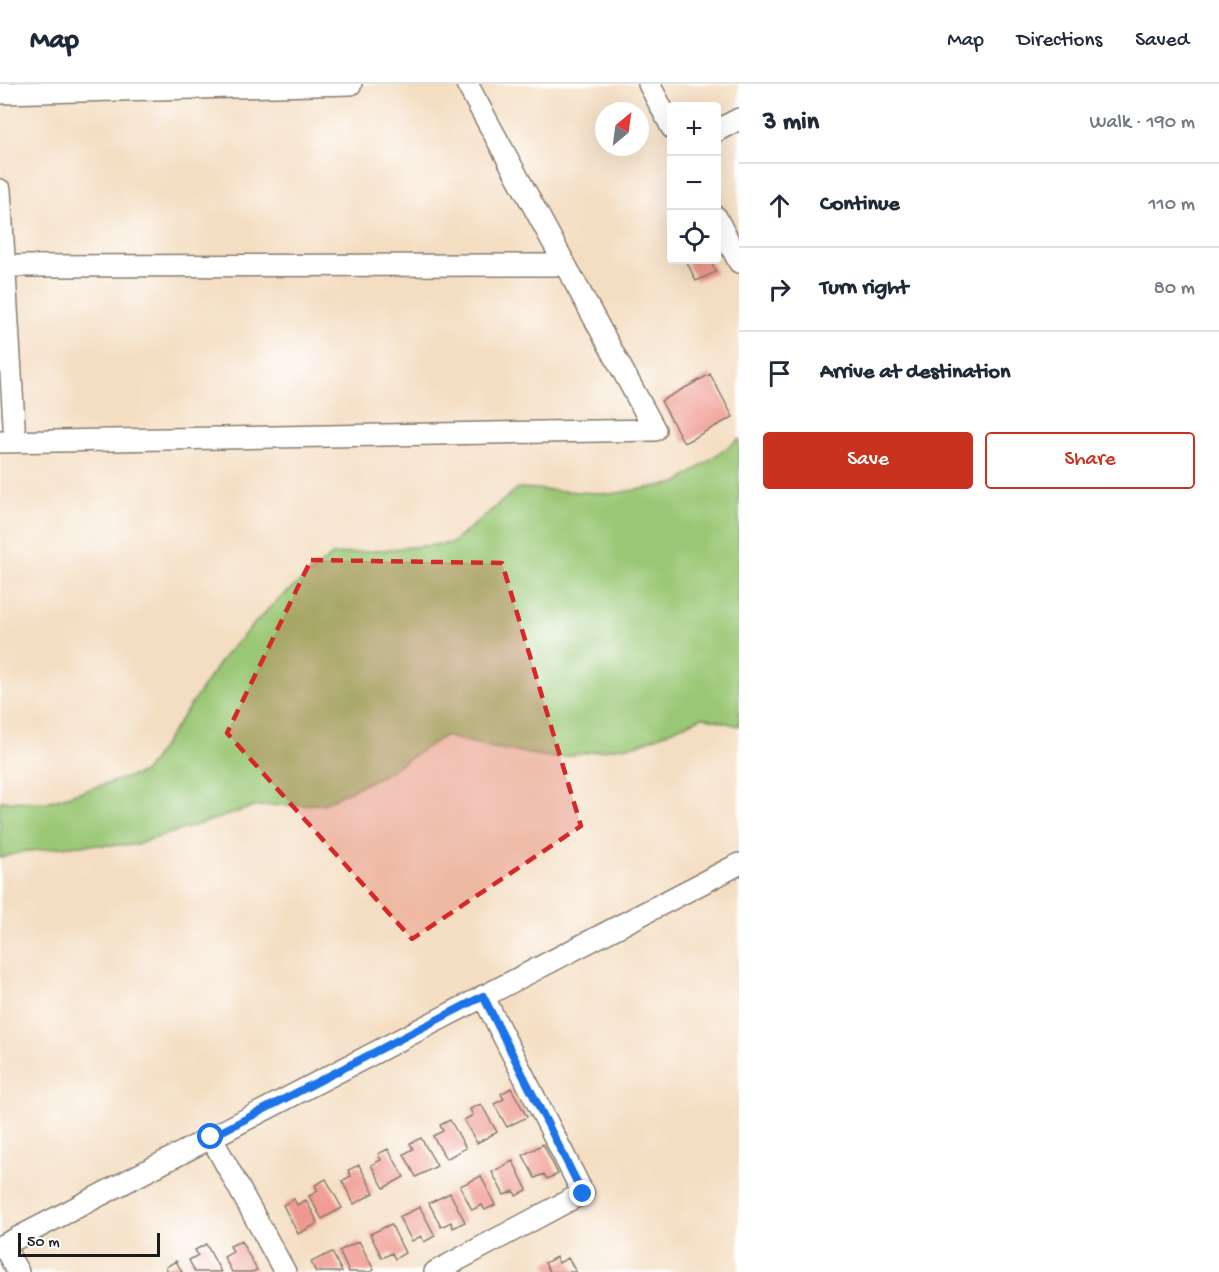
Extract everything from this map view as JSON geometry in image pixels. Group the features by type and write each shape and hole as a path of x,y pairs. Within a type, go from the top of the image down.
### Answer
{"street":[{"path":"0,93 351,84"},
{"path":"0,190 8,441 655,430 467,84"},
{"path":"649,84 667,118"},
{"path":"721,129 739,119"},
{"path":"721,225 739,262"},
{"path":"4,266 565,265"},
{"path":"18,1272 2,1246 739,864"},
{"path":"435,1272 583,1194 483,996"},
{"path":"211,1137 285,1272"}],"highlighted area":[{"path":"311,560 502,563 581,826 412,939 227,733"}],"green space":[{"path":"739,439 739,726 703,717 639,744 555,758 494,748 444,736 385,774 323,804 256,806 134,845 79,845 21,852 0,858 0,801 47,802 145,772 224,656 272,605 332,555 452,543 518,488 611,494 677,483"}],"building":[{"path":"688,264 712,264 716,272 696,281"},
{"path":"710,374 733,417 684,443 661,401"},
{"path":"511,1088 527,1117 507,1127 494,1104 504,1099 501,1094"},
{"path":"481,1104 497,1132 477,1143 464,1120 473,1115 470,1109"},
{"path":"450,1120 466,1148 446,1159 433,1136 443,1131 440,1125"},
{"path":"421,1138 437,1166 416,1177 404,1154 413,1149 410,1143"},
{"path":"543,1144 558,1174 547,1179 544,1174 535,1178 523,1155"},
{"path":"388,1149 404,1177 384,1188 371,1165 381,1160 378,1154"},
{"path":"513,1161 527,1190 516,1196 514,1191 504,1195 492,1172"},
{"path":"359,1165 374,1193 354,1204 342,1181 351,1176 348,1170"},
{"path":"481,1176 495,1205 485,1210 482,1205 472,1210 460,1186"},
{"path":"326,1179 342,1208 322,1219 309,1196 318,1191 315,1185"},
{"path":"450,1193 465,1222 453,1228 451,1222 441,1227 429,1203"},
{"path":"294,1199 297,1205 306,1200 318,1223 298,1234 283,1205"},
{"path":"420,1207 435,1236 424,1242 421,1236 412,1241 399,1217"},
{"path":"391,1224 405,1253 395,1259 392,1253 382,1258 370,1234"},
{"path":"241,1241 257,1270 232,1272 224,1257 233,1252 230,1246"},
{"path":"359,1241 374,1270 370,1272 349,1272 339,1251"},
{"path":"206,1244 221,1272 195,1272 189,1260 198,1255 195,1250"},
{"path":"332,1252 342,1272 316,1272 311,1262"},
{"path":"556,1257 559,1263 568,1258 576,1272 550,1272 545,1263"},
{"path":"176,1261 182,1272 168,1272 166,1267"}],"route":[{"path":"211,1137 483,996 583,1194"}]}
